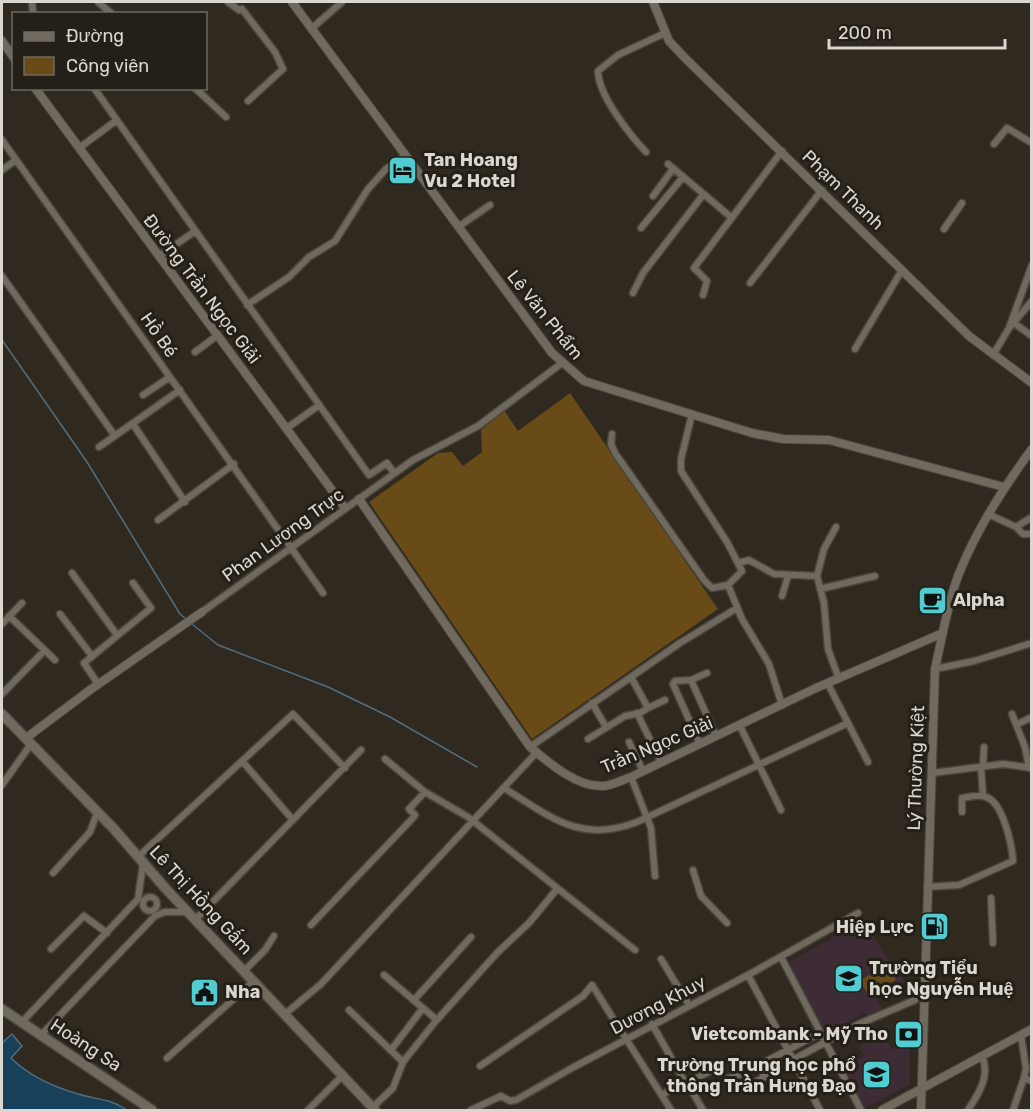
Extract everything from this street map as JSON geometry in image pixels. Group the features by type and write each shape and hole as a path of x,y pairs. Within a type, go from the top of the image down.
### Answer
{"main road":[{"name":"Lê Thị Hồng Gấm","path":"3,719 29,741 374,1109"},
{"name":"Hoàng Sa","path":"2,1009 152,1110"}],"street":[{"path":"98,2 110,12"},
{"path":"228,2 240,10 275,52 283,69 248,101"},
{"name":"Lê Văn Phẩm","path":"292,2 458,227 562,363 584,381 759,435 783,439 829,440 1004,487"},
{"path":"311,29 342,2"},
{"name":"Phạm Thanh","path":"653,2 669,41 685,58 969,336 1031,382"},
{"path":"646,152 621,124 621,117 603,91 598,71 618,56 665,33"},
{"path":"2,41 12,55"},
{"name":"Đường Trần Ngọc Giải","path":"36,90 345,508"},
{"path":"95,90 369,475 387,463 394,473"},
{"path":"197,90 226,117"},
{"path":"79,148 117,120"},
{"path":"994,144 1007,128 1032,143"},
{"name":"Hồ Bé","path":"2,140 292,546 295,555 323,593"},
{"path":"703,295 707,281 694,268 782,151"},
{"path":"247,305 294,273 309,257 335,242 368,189 386,169 405,156"},
{"path":"2,170 16,160"},
{"path":"653,196 671,167 732,218"},
{"path":"641,228 683,177"},
{"path":"750,284 822,190"},
{"path":"633,293 646,269 703,195"},
{"path":"944,229 962,203"},
{"path":"458,227 490,205"},
{"path":"159,256 193,230 194,218"},
{"path":"1011,325 1032,265"},
{"path":"855,348 902,270"},
{"path":"2,276 115,436"},
{"path":"1024,286 1032,291"},
{"path":"993,355 1011,325 1032,301"},
{"path":"1011,325 1032,336"},
{"path":"195,352 218,335"},
{"name":"Phan Lương Trực","path":"29,741 98,684 175,632 394,473 426,451 484,422 562,363"},
{"path":"143,395 170,377"},
{"path":"99,447 180,390"},
{"path":"287,428 318,406"},
{"path":"612,434 611,444 615,453 704,580 712,588 728,585 742,572 738,562 681,471 681,459 692,414"},
{"path":"133,424 185,502"},
{"name":"Lý Thường Kiệt","path":"921,1110 935,669 957,577 988,514 1004,487 1032,449"},
{"path":"159,520 234,465"},
{"name":"Trần Ngọc Giải","path":"359,499 534,750 585,783 602,786 631,777 782,705 943,633"},
{"path":"988,514 1016,527 1023,534 1032,534"},
{"path":"1016,527 1032,518"},
{"path":"836,527 824,549 817,576 824,603 828,649 839,679"},
{"path":"738,562 749,560 774,574 817,576"},
{"path":"72,573 117,635"},
{"path":"782,596 788,576"},
{"path":"820,589 875,576"},
{"path":"98,684 83,664 151,608 133,583"},
{"path":"728,585 737,608 769,664 782,705"},
{"path":"2,624 22,603"},
{"path":"285,1014 321,984 504,788 534,750 592,703 680,643 737,608"},
{"path":"60,614 92,656"},
{"path":"9,616 55,660"},
{"path":"935,669 974,661 1032,643"},
{"path":"2,694 44,651"},
{"path":"700,744 673,684 707,673"},
{"path":"630,677 648,708"},
{"path":"691,680 716,736"},
{"path":"828,684 868,762"},
{"path":"588,739 628,714 637,713 665,700"},
{"path":"592,703 606,727"},
{"path":"637,713 661,762"},
{"path":"155,916 141,860 293,714 345,768"},
{"path":"932,773 1003,764 1030,768 1018,724 1012,714"},
{"path":"1018,724 1032,717"},
{"path":"504,788 543,812 580,830 613,830 648,817 848,723"},
{"path":"740,726 781,810"},
{"path":"2,785 29,741"},
{"path":"628,742 643,771"},
{"path":"983,795 984,747"},
{"path":"41,1035 146,924 155,916 165,912 193,915 293,820 361,750"},
{"path":"385,759 425,792 454,807 473,821 635,950"},
{"path":"242,761 293,820"},
{"path":"631,777 648,817 655,856 655,876"},
{"path":"311,925 412,819 415,815 410,809 425,792"},
{"path":"927,887 959,885 1014,861 1011,840 996,804 983,795 962,798 962,812"},
{"path":"53,873 90,832 97,813"},
{"path":"693,870 701,896 727,923"},
{"path":"145,909 150,901 165,888"},
{"path":"374,1109 393,1088 403,1062 437,1020 497,953 529,923 557,889"},
{"path":"991,898 993,943"},
{"path":"21,1022 131,907 150,901"},
{"path":"145,909 150,901"},
{"path":"131,907 145,909"},
{"path":"145,909 149,916 146,924"},
{"name":"Dương Khuy","path":"471,1110 501,1096 510,1101 516,1100 652,1024 782,957 858,913"},
{"path":"51,949 84,916 106,933"},
{"path":"245,970 265,950 274,936"},
{"path":"414,1000 471,938"},
{"path":"782,957 861,1110"},
{"path":"661,959 689,1005"},
{"path":"384,975 437,1020"},
{"path":"748,975 820,1110"},
{"path":"167,1058 254,980"},
{"path":"480,1066 583,996 592,985 671,1110"},
{"path":"752,1084 824,1042 915,1000"},
{"path":"391,1050 423,1008"},
{"path":"350,1010 403,1062"},
{"path":"652,1024 686,1084 719,1066"},
{"path":"882,1110 1032,1029"},
{"path":"726,1079 820,1033"},
{"path":"1013,1110 1029,1068 1021,1035"},
{"path":"968,1110 986,1074 986,1065 982,1057"},
{"path":"308,1110 342,1076"},
{"path":"1024,1078 1032,1081"},
{"path":"662,1096 682,1079"},
{"path":"693,1093 703,1110"}],"shaded area":[{"name":"Trường Tiểu học Nguyễn Huệ","path":"860,922 866,927 904,981 876,996 882,1010 868,1016 864,1012 842,1026 840,1030 824,1038 786,964"},
{"name":"Trường Trung học phổ thông Trần Hưng Đạo","path":"883,1034 892,1049 910,1048 910,1084 862,1110 839,1069 864,1056 859,1047"}],"green space":[{"path":"570,393 718,609 532,739 369,502 438,453 452,452 463,466 482,452 481,430 504,410 518,431"},
{"path":"888,965 896,980 868,995 860,980"}],"water":[{"path":"12,1034 22,1046 11,1058 26,1070 60,1088 109,1101 127,1110 2,1110 2,1043"}],"waterway":[{"path":"2,340 87,462 180,614 186,619"},
{"path":"192,624 218,645 328,687 390,717 477,767"}],"place":[{"name":"Tan Hoang Vu 2 Hotel","path":"403,170"},
{"name":"Alpha","path":"932,600"},
{"name":"Hiệp Lực","path":"935,927"},
{"name":"Trường Tiểu học Nguyễn Huệ","path":"848,978"},
{"name":"Nha","path":"204,992"},
{"name":"Vietcombank - Mỹ Tho","path":"909,1034"},
{"name":"Trường Trung học phổ thông Trần Hưng Đạo","path":"877,1075"}]}
